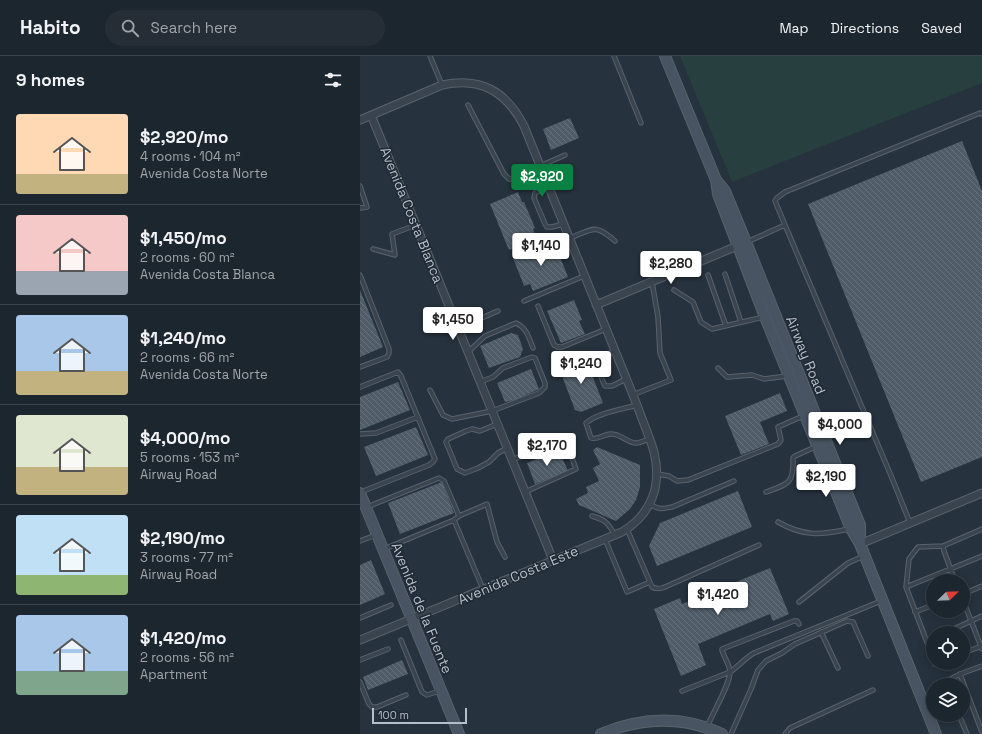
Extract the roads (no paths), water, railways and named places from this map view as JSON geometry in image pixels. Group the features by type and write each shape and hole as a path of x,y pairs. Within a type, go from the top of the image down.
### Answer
{"street":[{"name":"Airway Road","path":"665,56 716,180 718,194 742,244 860,526 860,544"},
{"name":"Avenida Costa Este","path":"360,640 628,529 642,517 650,504 655,486 656,474 654,451 637,405 541,167 518,115 507,101 497,92 489,88 473,83 454,82 442,84"},
{"path":"361,118 442,84"},
{"name":"Avenida Costa Blanca","path":"371,115 553,560"},
{"path":"596,306 742,244"},
{"name":"Airway Road","path":"742,244 765,317 804,416 850,529 860,544 865,556 936,734"},
{"name":"Avenida de la Fuente","path":"360,493 459,734"},
{"path":"860,544 982,493"},
{"path":"601,734 618,727 652,721 694,723 722,734"}],"lane":[{"path":"430,56 442,84"},
{"path":"614,56 641,123"},
{"path":"468,105 504,174 509,179 513,179 565,155"},
{"path":"910,523 775,201 785,192 980,113 982,114"},
{"path":"360,186 367,207 360,208"},
{"path":"548,187 535,193 534,198 547,227 563,224"},
{"path":"373,249 395,254 392,234 416,225"},
{"path":"742,244 785,225"},
{"path":"569,238 594,229 604,231 615,241"},
{"path":"725,274 741,322"},
{"path":"360,275 389,349 387,356 360,367"},
{"path":"708,275 726,326"},
{"path":"524,300 584,276"},
{"path":"632,394 670,380 660,353 658,317 652,282"},
{"path":"674,290 693,302 701,322 712,329 765,317"},
{"path":"538,306 554,344 558,347 562,347 606,329"},
{"path":"458,328 498,311"},
{"path":"468,352 485,336 516,323 526,330 533,348"},
{"path":"615,351 600,357 596,361 597,368 605,386 612,386 626,379"},
{"path":"430,390 443,415 452,419 492,411 539,393 545,387 545,383 535,358 532,356 503,368 493,377 480,382"},
{"path":"718,368 727,377 752,375 764,379 788,375"},
{"path":"360,387 398,372 418,417 434,459 429,465 360,493"},
{"path":"637,405 590,419 586,423 587,427 591,438 594,439 610,434 620,435 632,442 637,443 649,439"},
{"path":"656,474 669,476 677,481 682,481 764,450 780,443 781,440 778,427 804,416"},
{"path":"360,434 376,433 418,417"},
{"path":"497,424 480,431 472,429 448,439 446,442 457,469 464,473 478,468 489,462 498,453 507,448"},
{"path":"512,460 560,440 564,440 567,444 576,469 525,492"},
{"path":"766,492 784,485 791,480 794,473 793,458 816,446"},
{"path":"366,507 440,478 444,481 459,516"},
{"path":"650,504 657,509 672,507 734,481"},
{"path":"383,549 454,520 459,516 487,504 497,542 505,557"},
{"path":"592,516 602,519 608,523 615,535"},
{"path":"454,520 483,590"},
{"path":"778,522 795,531 811,534 850,529"},
{"path":"628,529 652,587 660,589 759,546"},
{"path":"926,639 906,586 909,559 918,547 943,546 982,529"},
{"path":"360,541 377,534"},
{"path":"605,539 627,592 650,582"},
{"path":"943,546 952,574"},
{"path":"799,602 848,564 865,556"},
{"path":"906,586 982,556"},
{"path":"970,591 982,586"},
{"path":"682,691 730,672 737,668 747,657 754,653 882,600"},
{"path":"360,618 391,605"},
{"path":"915,612 926,608"},
{"path":"960,626 982,616"},
{"path":"970,618 982,647 970,651"},
{"path":"730,734 751,689 758,670 766,661 795,644 847,620 853,622 868,656"},
{"path":"707,728 712,714 723,693 730,672 722,649 794,621 799,624"},
{"path":"820,632 838,668"},
{"path":"401,640 422,692 427,695 441,690"},
{"path":"360,660 388,648"},
{"path":"952,678 982,666"},
{"path":"960,674 982,732"},
{"path":"360,682 369,704 372,707 378,707 406,695"},
{"path":"785,734 790,728 873,690"},
{"path":"962,722 967,734"}]}
